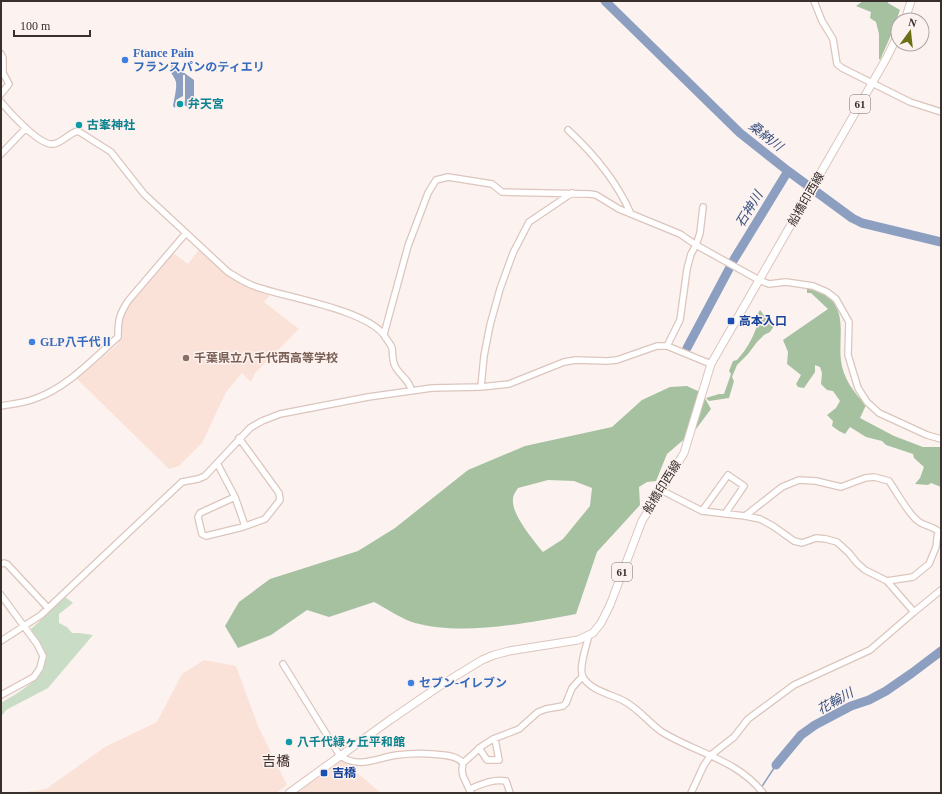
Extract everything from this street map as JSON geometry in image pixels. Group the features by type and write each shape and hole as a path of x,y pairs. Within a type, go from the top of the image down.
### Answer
{"main road":[{"path":"907,12 911,1"},
{"name":"船橋印西線","path":"289,793 440,685 482,660 509,651 578,640 589,635 601,623 637,532 647,512 684,453 712,364 890,51"}],"street":[{"path":"814,1 822,21 833,39 837,64 842,68 910,102 941,112"},
{"path":"1,54 3,58 3,73 9,84 1,94"},
{"path":"1,102 14,118 45,143 56,144 73,132 78,131 105,148 117,159 144,194 228,272 237,278 253,286 345,312 367,321 384,334 392,347 394,364 411,386 411,391"},
{"path":"1,154 26,128"},
{"path":"568,130 582,143 616,185 631,214"},
{"path":"384,334 408,246 428,193 436,180 448,177 492,184 502,192 572,193 596,195 612,206 680,234 696,245 759,280 769,284 786,282 813,286 836,299 849,322 848,355 858,388 868,402 879,413 927,435 941,439"},
{"path":"482,387 484,356 490,325 500,289 513,253 529,222 572,193"},
{"path":"667,346 680,320 687,269 691,254 700,233 703,208"},
{"path":"1,406 27,402 47,394 71,378 118,337 118,322 120,313 128,301 185,232"},
{"path":"3,639 25,626 48,608 182,482 205,476 250,428 262,421 280,414 368,397 411,391 509,384 564,362 576,360 617,360 657,346 667,346 712,364"},
{"path":"235,498 200,513 198,517 202,534 206,536 265,519 280,500 279,493 239,438"},
{"path":"217,463 235,498 245,526"},
{"path":"702,511 728,475 744,486 725,514"},
{"path":"745,516 782,487 799,480 816,481 841,487 874,477 889,480 910,512 918,521 938,531 938,538 929,564 913,577 887,582"},
{"path":"661,490 702,511 760,519 794,541 802,543 816,538 837,542 865,570 887,582 914,612"},
{"path":"1,564 7,564 48,608"},
{"path":"691,793 704,765 711,755 734,737 748,719 794,685 870,650 941,590"},
{"path":"1,595 25,626 41,650 43,656 39,672 34,677 1,695"},
{"path":"589,635 581,667 582,677 590,685 625,702 639,711 660,731 670,737 730,765 746,775 763,793"},
{"path":"282,664 340,756 348,761 363,762 398,755 436,754 451,756 461,760 463,763"},
{"path":"510,793 506,781 498,780 489,781 470,791 463,776 463,763 479,748 495,739 519,729 538,712 563,706 566,703 572,688 582,677"},
{"path":"479,748 487,760 499,760 495,739"}],"shaded area":[{"name":"千葉県立八千代西高等学校","path":"199,250 236,281 270,295 264,302 299,329 255,373 251,382 242,373 226,392 202,443 179,466 169,469 77,379 118,344 122,315 129,303 172,252 188,264"},
{"path":"204,660 236,666 258,726 287,785 276,793 19,793 46,789 105,747 157,722 182,674"},
{"path":"342,760 381,793 296,793"}],"green space":[{"path":"863,1 888,1 888,3 900,10 899,12 890,12 890,37 880,60 879,34 876,22 870,18 871,12 856,6"},
{"path":"807,287 814,288 824,294 833,301 837,309 841,325 840,352 842,367 850,385 866,405 860,418 894,436 923,447 940,447 941,445 941,487 931,483 928,485 915,484 920,478 924,467 914,458 913,454 886,445 882,441 866,437 850,427 845,434 832,426 833,421 827,415 836,408 840,401 833,391 827,390 821,384 822,373 820,367 815,365 815,372 804,388 798,387 796,384 801,375 787,364 788,352 783,340 828,309 811,293 807,293"},
{"path":"760,310 766,318 770,319 774,326 770,332 764,335 757,342 737,365 732,377 734,381 729,398 709,401 706,398 724,394 731,374 729,371 733,361 737,360 751,340 757,326 754,320"},
{"path":"687,386 702,393 711,409 696,429 667,454 656,481 647,482 639,487 640,505 597,552 576,614 495,627 434,627 415,623 400,617 374,602 329,617 307,610 271,635 238,648 225,626 239,602 270,579 358,551 395,528 468,470 525,446 612,427 642,400 670,387","holes":["548,480 574,481 592,488 590,506 563,539 543,552 519,519 513,505 514,495 518,488"]},
{"path":"65,597 73,603 59,614 59,623 67,627 72,633 93,635 48,688 6,710 1,717 1,703 22,690 36,678 44,665 45,657 43,650 31,629"}],"water":[{"path":"172,64 194,80 194,97 188,107 184,105 185,75 183,75 183,96 176,100 175,108 173,106 176,82 171,72"}],"waterway":[{"name":"桑納川","path":"605,1 740,133 788,171 852,218 862,223 941,242"},
{"name":"石神川","path":"733,261 788,171"},
{"name":"石神川","path":"687,348 729,269"},
{"name":"花輪川","path":"776,765 801,735 815,725 851,706 869,700 886,691 941,651"},
{"name":"花輪川","path":"761,788 776,765"}],"place":[{"name":"Ftance Pain フランスパンのティエリ","path":"125,60"},
{"name":"弁天宮","path":"180,104"},
{"name":"古峯神社","path":"79,125"},
{"name":"高本入口","path":"731,321"},
{"name":"GLP八千代Ⅱ","path":"32,342"},
{"name":"千葉県立八千代西高等学校","path":"186,358"},
{"name":"セブン-イレブン","path":"411,683"},
{"name":"八千代緑ヶ丘平和館","path":"289,742"},
{"name":"吉橋","path":"324,773"}],"district":[{"name":"吉橋","path":"276,761"}]}
